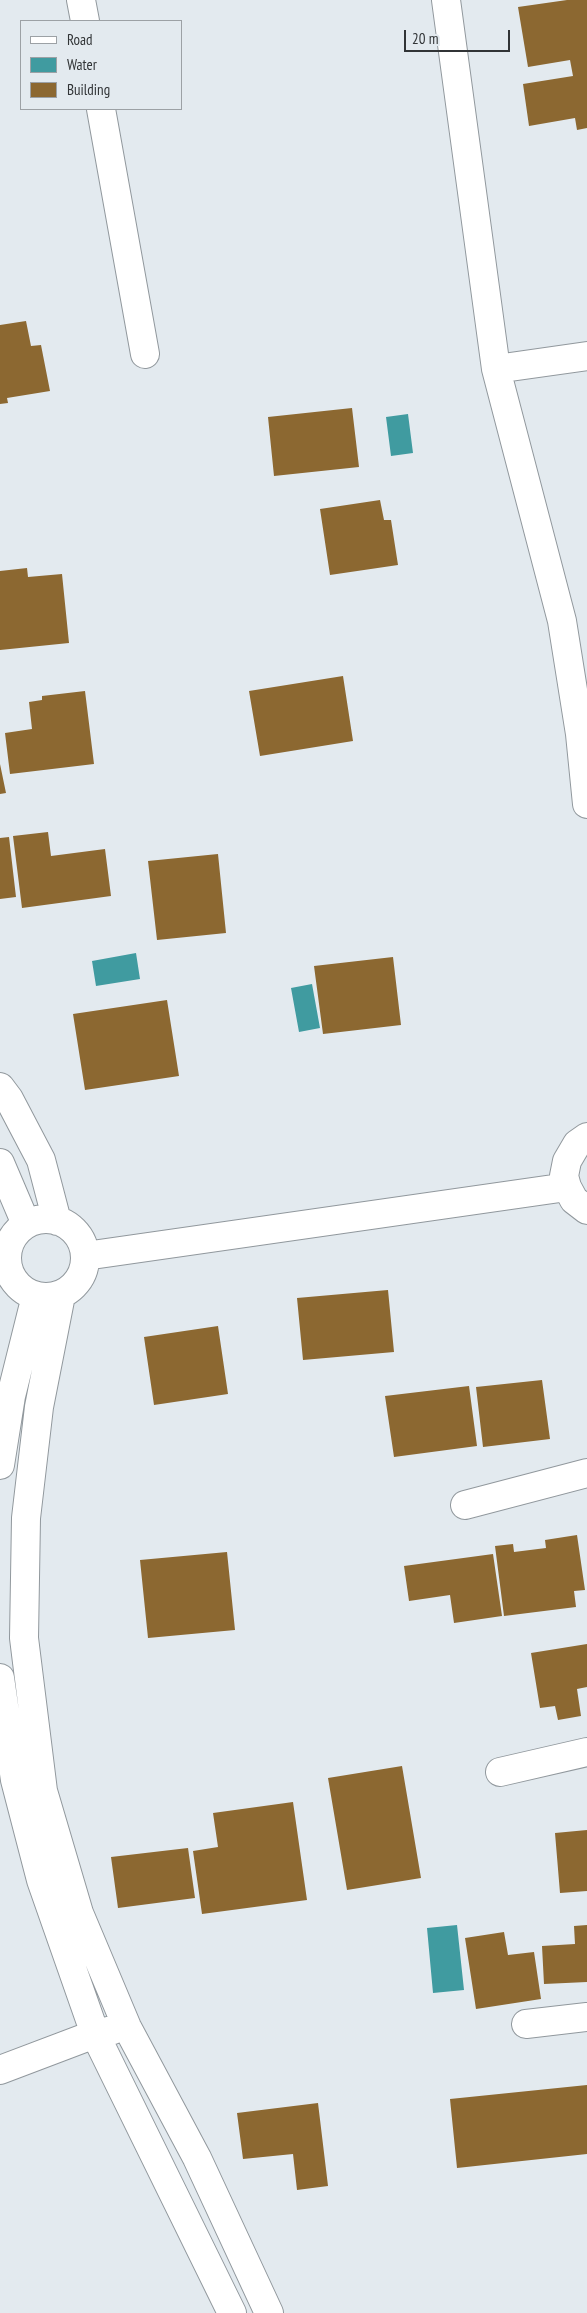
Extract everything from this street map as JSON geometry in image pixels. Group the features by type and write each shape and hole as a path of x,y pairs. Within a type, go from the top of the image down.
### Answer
{"street":[{"path":"81,0 85,20"},
{"path":"446,0 496,369 562,621 580,734 587,804"},
{"path":"101,110 145,354"},
{"path":"496,369 587,356"},
{"path":"0,1086 9,1099 40,1160 57,1221"},
{"path":"587,1137 577,1144 567,1161 564,1176 574,1200 587,1210"},
{"path":"0,1163 26,1224"},
{"path":"85,1256 567,1187"},
{"path":"42,1219 57,1221 70,1227 79,1237 85,1256 84,1266 79,1279 73,1288 48,1295 28,1293 17,1285 4,1261 9,1245 16,1233 26,1224 42,1219"},
{"path":"0,1465 11,1396 48,1295"},
{"path":"48,1295 39,1407 26,1518 24,1638 43,1791 79,1913 127,2027 197,2158 269,2313"},
{"path":"465,1505 587,1472"},
{"path":"0,1678 7,1783 95,2034 232,2313"},
{"path":"500,1772 587,1752"},
{"path":"526,2024 587,2017"},
{"path":"0,2070 95,2034 127,2027"}],"water":[{"path":"408,414 413,453 391,456 386,417"},
{"path":"136,953 140,979 96,986 92,961"},
{"path":"312,984 320,1028 299,1032 291,988"},
{"path":"457,1925 464,1990 433,1993 427,1928"}],"building":[{"path":"567,0 587,0 587,128 577,130 575,118 529,126 523,84 573,76 570,60 528,67 518,7"},
{"path":"26,321 31,346 41,345 50,391 7,398 8,403 0,404 0,325"},
{"path":"352,408 359,467 274,476 268,417"},
{"path":"380,500 384,520 391,520 398,565 330,575 320,509"},
{"path":"27,568 28,577 62,574 69,643 0,650 0,571"},
{"path":"343,676 353,741 260,756 249,691"},
{"path":"85,691 94,764 10,774 5,733 32,729 29,702 42,700 42,696"},
{"path":"0,764 6,793 0,794"},
{"path":"48,832 51,856 105,849 111,896 22,908 13,836"},
{"path":"9,837 16,897 0,899 0,838"},
{"path":"218,854 226,933 157,940 148,861"},
{"path":"393,957 401,1025 323,1034 314,966"},
{"path":"167,1000 179,1076 85,1090 73,1014"},
{"path":"388,1290 394,1352 303,1360 297,1298"},
{"path":"218,1326 228,1394 154,1405 144,1337"},
{"path":"542,1380 550,1439 483,1447 476,1387"},
{"path":"469,1386 477,1446 394,1457 385,1396"},
{"path":"577,1535 585,1590 574,1591 576,1607 504,1616 495,1546 513,1544 514,1552 546,1548 545,1540"},
{"path":"227,1552 235,1630 148,1638 140,1560"},
{"path":"493,1554 502,1616 454,1623 450,1595 409,1601 404,1566"},
{"path":"587,1644 587,1687 577,1689 581,1716 558,1720 555,1706 540,1708 531,1653"},
{"path":"402,1766 421,1878 347,1890 328,1778"},
{"path":"293,1802 307,1900 202,1914 193,1851 218,1847 213,1813"},
{"path":"587,1830 587,1891 560,1893 555,1833"},
{"path":"188,1848 195,1898 118,1908 111,1857"},
{"path":"587,1925 587,1982 544,1984 542,1946 575,1944 574,1926"},
{"path":"504,1932 508,1955 534,1952 541,1999 476,2009 465,1938"},
{"path":"587,2085 587,2154 457,2168 450,2099"},
{"path":"318,2103 328,2186 297,2190 293,2154 243,2159 237,2113"}]}
